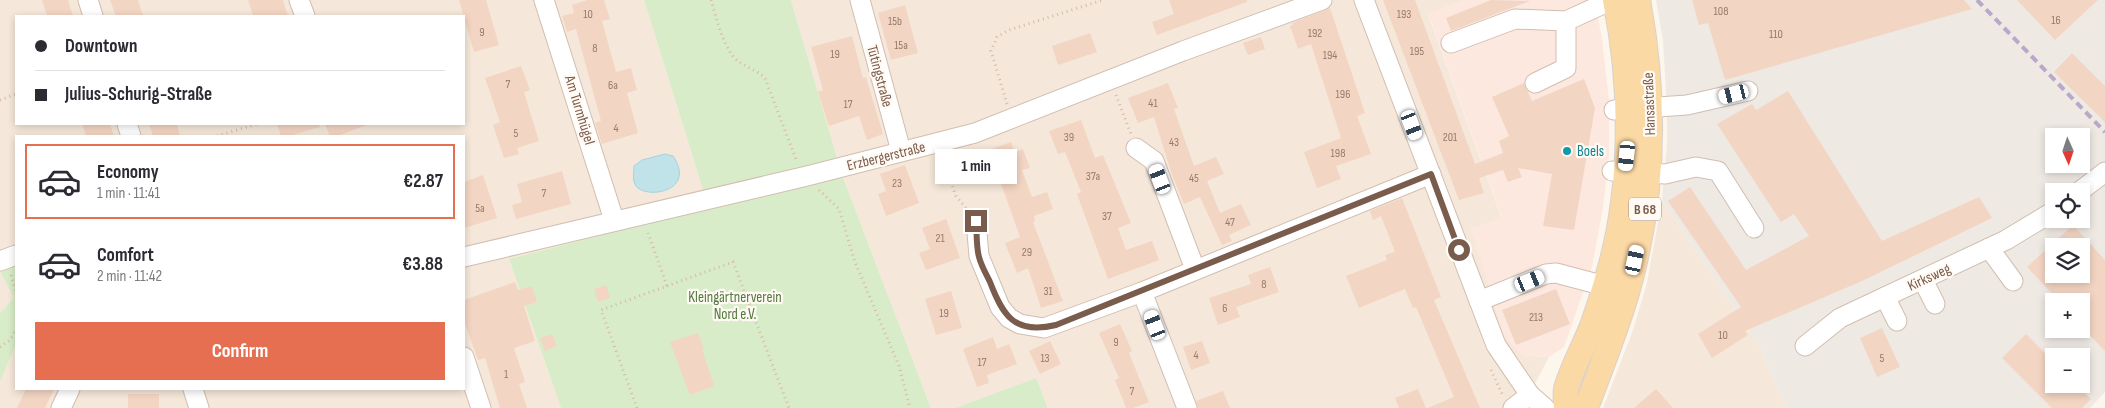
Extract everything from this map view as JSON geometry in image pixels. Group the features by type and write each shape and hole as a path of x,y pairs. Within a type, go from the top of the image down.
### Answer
{"main road":[{"name":"Hansastraße","path":"1582,408 1589,400 1631,279 1643,222 1649,174 1631,110 1622,34 1615,0"},
{"name":"Hansastraße","path":"1566,408 1566,391 1605,286 1620,217 1619,171 1631,110 1643,25 1638,0"}],"street":[{"path":"88,0 93,15"},
{"path":"299,0 305,15"},
{"name":"Am Turmhügel","path":"544,0 614,220"},
{"name":"Tütingstraße","path":"860,0 901,151"},
{"name":"Erzbergerstraße","path":"465,257 975,134 1322,0"},
{"path":"1364,0 1496,345 1530,395 1545,408"},
{"path":"1451,44 1515,20 1566,20 1612,0"},
{"path":"1535,83 1566,68 1566,20"},
{"path":"1631,110 1687,105 1748,90"},
{"path":"1136,148 1154,161 1195,269"},
{"path":"1619,171 1670,174 1696,167 1718,171 1754,228"},
{"path":"2090,183 2105,172"},
{"path":"976,221 979,256 1000,307 1009,318 1034,328 1056,325 1142,292 1431,174"},
{"name":"Kirksweg","path":"1806,346 1840,318 1990,248 2045,216"},
{"path":"1990,248 2013,281"},
{"path":"0,261 15,255"},
{"path":"1479,301 1546,274 1556,273 1605,286"},
{"path":"1923,280 1935,304"},
{"path":"1142,292 1187,408"},
{"path":"1885,297 1897,321"},
{"path":"465,360 481,408"},
{"path":"61,408 70,390"},
{"path":"193,390 199,408"},
{"path":"1513,408 1530,395"}],"path":[{"path":"711,0 718,23 734,56 738,61 759,72 765,78 794,158 806,176 839,209 854,262 899,366 910,408"},
{"path":"1012,120 991,52 997,37 1009,30 1104,0"},
{"path":"1110,81 1136,148"},
{"path":"0,100 15,94"},
{"path":"220,135 253,125"},
{"path":"937,143 956,196 976,221"},
{"path":"641,215 667,286"},
{"path":"638,408 601,310 733,262 789,408"},
{"path":"0,347 10,340 15,332"}],"shaded area":[{"path":"0,0 644,0 704,193 706,209 509,259 561,408 0,408"},
{"path":"791,0 1465,0 1428,14 1502,219 1471,229 1522,355 1549,357 1522,408 1048,408 1036,378 955,408 931,408 842,175"},
{"path":"1465,0 1595,0 1602,39 1609,100 1609,155 1603,208 1592,267 1564,347 1549,357 1522,355 1504,336 1471,229 1502,218 1428,13"},
{"path":"1656,0 2105,0 2105,392 2090,408 1786,408 1760,347 1662,200 1667,142 1663,41"},
{"path":"1662,200 1760,347 1786,408 1603,408 1632,333 1647,283"}],"green space":[{"name":"Kleingärtnerverein Nord e.V.","path":"644,0 791,0 842,175 931,408 561,408 509,259 797,185 704,193"},
{"path":"15,265 15,346 0,381 0,313 14,298 0,271"},
{"path":"1036,378 1048,408 955,408"}],"water":[{"path":"665,154 673,156 679,168 679,177 675,185 659,192 642,190 636,186 634,166 642,160"}],"building":[{"path":"42,0 68,0 73,15 47,15"},
{"path":"110,0 138,0 143,15 116,15"},
{"path":"248,0 283,0 288,15 253,15"},
{"path":"459,0 486,0 499,45 474,52 465,15 463,15"},
{"path":"587,0 604,0 610,19 602,21 616,72 631,68 637,90 627,93 638,133 602,144 595,123 601,121 576,29 567,32 562,16 574,13 572,5"},
{"path":"1169,0 1247,0 1247,2 1157,35 1152,22 1174,14"},
{"path":"1383,0 1415,0 1475,164 1503,153 1499,141 1509,136 1492,97 1524,83 1532,101 1584,79 1595,108 1574,230 1543,226 1552,174 1518,168 1522,177 1508,182 1503,170 1479,178 1484,193 1459,200"},
{"path":"1491,0 1530,1 1451,31 1446,18"},
{"path":"1692,0 1964,0 1972,9 1725,80 1708,23 1699,25"},
{"path":"2017,0 2098,0 2055,40"},
{"path":"905,5 918,53 891,60 878,13"},
{"path":"1330,8 1365,113 1357,116 1371,154 1336,166 1341,179 1317,188 1304,152 1341,138 1311,44 1298,49 1290,26 1293,25 1292,23"},
{"path":"1090,33 1097,52 1058,65 1052,46"},
{"path":"852,36 863,78 866,77 883,134 867,140 859,116 829,126 818,92 823,90 811,47"},
{"path":"1261,37 1265,49 1248,55 1243,43"},
{"path":"2072,53 2105,86 2105,122 2054,72"},
{"path":"521,66 530,90 524,92 539,141 517,148 519,154 504,158 493,125 500,122 485,78"},
{"path":"1168,83 1178,108 1174,109 1194,166 1216,157 1224,174 1207,181 1220,213 1241,204 1251,225 1229,235 1232,241 1222,245 1200,197 1184,204 1172,175 1154,117 1138,123 1128,98"},
{"path":"1788,91 1882,241 1979,197 1992,218 1862,281 1745,331 1748,335 1712,358 1698,334 1741,307 1668,201 1690,187 1746,270 1809,236 1794,214 1781,222 1717,124 1752,104 1756,110"},
{"path":"1081,120 1095,158 1103,155 1131,223 1118,228 1126,250 1152,241 1159,260 1108,279 1077,194 1081,192 1065,152 1058,154 1049,131"},
{"path":"82,125 110,125 114,135 86,135"},
{"path":"149,125 177,125 180,135 153,135"},
{"path":"277,125 319,125 320,127 292,135 281,135"},
{"path":"325,125 367,125 340,135 330,135"},
{"path":"1011,142 1015,152 1023,149 1030,168 1022,170 1032,197 1047,192 1053,209 1034,216 1035,221 1033,222 1063,301 1041,308 1028,268 1017,273 1005,243 1020,237 989,150"},
{"path":"905,165 919,203 886,216 878,194 886,191 880,174"},
{"path":"562,171 571,204 516,219 512,205 522,202 517,184"},
{"path":"483,175 497,218 465,228 465,182"},
{"path":"1402,198 1441,297 1434,300 1480,408 1428,408 1454,397 1416,307 1413,308 1405,289 1359,308 1346,276 1387,260 1385,255 1395,252 1381,216 1373,220 1370,211"},
{"path":"946,219 960,258 926,270 919,253 930,249 922,228"},
{"path":"2070,228 2076,228 2085,238 2059,238"},
{"path":"2090,244 2105,260 2105,351 2090,335 2090,293 2051,293 2027,267 2045,251 2045,283 2090,283"},
{"path":"1270,267 1279,292 1236,307 1240,317 1218,325 1209,298 1251,284 1248,275"},
{"path":"515,282 518,290 532,286 537,302 524,306 535,341 514,348 525,382 519,384 527,408 500,408 485,358 478,360 465,324 465,300"},
{"path":"606,285 610,298 598,302 594,289"},
{"path":"1556,289 1570,324 1516,345 1502,310"},
{"path":"951,291 962,328 936,335 925,299"},
{"path":"1120,324 1132,351 1129,353 1149,402 1133,408 1126,408 1115,380 1119,378 1099,333"},
{"path":"1882,328 1900,367 1877,377 1860,338"},
{"path":"698,333 714,386 690,395 670,342"},
{"path":"552,334 557,346 545,351 540,338"},
{"path":"2026,334 2045,353 2045,393 2085,393 2091,399 2082,408 2052,408 2002,358"},
{"path":"993,337 997,349 1009,344 1017,364 987,375 989,383 977,387 963,349"},
{"path":"1050,341 1061,364 1040,374 1029,351"},
{"path":"1202,341 1210,363 1191,370 1183,347"},
{"path":"1418,389 1426,408 1399,408 1395,398"},
{"path":"1656,389 1673,408 1634,408"},
{"path":"26,390 54,390 45,408 17,408"},
{"path":"1223,391 1230,408 1198,408 1196,401"},
{"path":"128,394 159,394 159,408 128,408"}],"railway":[{"path":"1977,0 2105,132"}],"place":[{"name":"Boels","path":"1567,151"}],"route":[{"path":"976,221 979,256 1000,307 1009,318 1034,328 1056,325 1142,292 1431,174 1459,250"}]}
